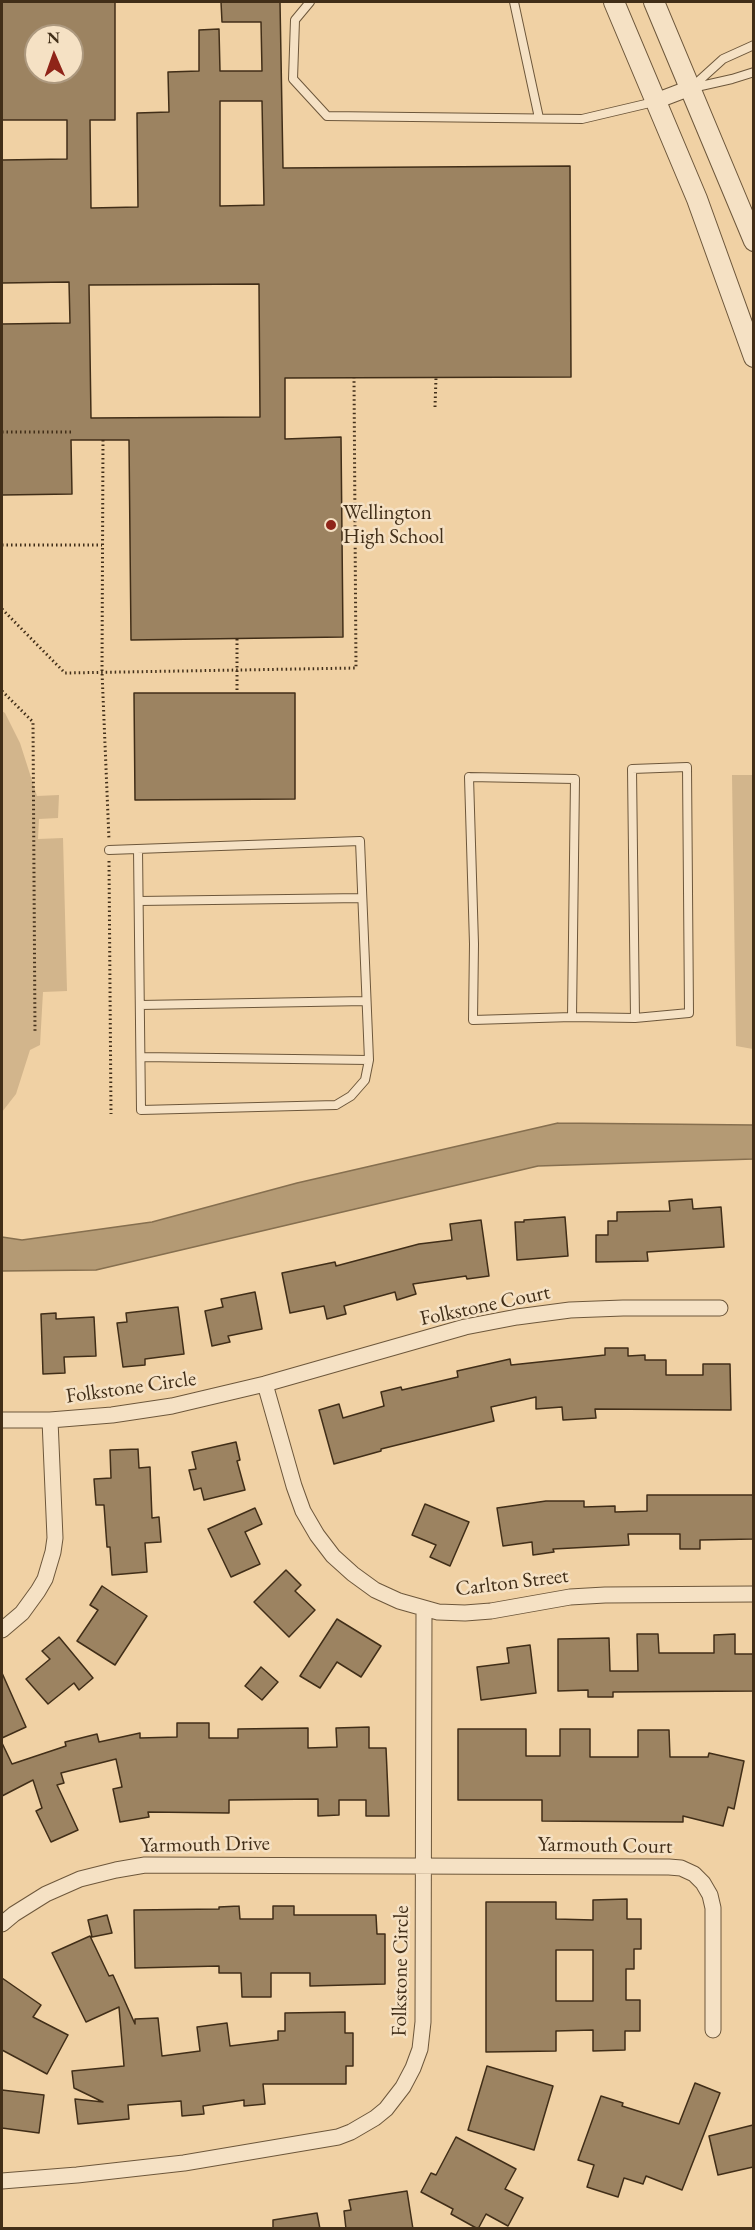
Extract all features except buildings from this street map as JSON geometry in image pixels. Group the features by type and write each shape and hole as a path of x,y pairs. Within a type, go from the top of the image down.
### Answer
{"street":[{"path":"614,2 697,199 753,357"},
{"path":"654,2 753,241"},
{"path":"656,101 690,88"},
{"name":"Folkstone Court","path":"265,1384 465,1327 517,1317 570,1310 720,1308"},
{"name":"Folkstone Circle","path":"2,1420 50,1420 112,1415 172,1406 265,1384"},
{"name":"Carlton Street","path":"265,1384 294,1486 303,1511 317,1535 333,1556 360,1580 399,1602 438,1612 473,1613 570,1597 753,1594"},
{"path":"2,1630 22,1614 31,1603 45,1579 53,1552 55,1538 50,1420"},
{"name":"Folkstone Circle","path":"2,2181 184,2163 303,2144 344,2134 375,2118 386,2109 403,2087 420,2049 423,2022 424,1609"},
{"name":"Yarmouth Drive","path":"2,1924 46,1894 80,1880 116,1870 145,1866 424,1866"},
{"name":"Yarmouth Court","path":"424,1866 669,1867 681,1868 694,1874 704,1883 713,1908 713,2030"}],"lane":[{"path":"310,2 295,20 293,79 327,116 582,118 656,101"},
{"path":"514,2 539,118"},
{"path":"690,88 723,59 750,47 753,38"},
{"path":"690,88 753,72"},
{"path":"572,1017 575,779 469,777 474,944 473,1020 635,1018 689,1013 687,766 632,769 635,1018"},
{"path":"109,850 360,841 369,1060 365,1080 351,1096 336,1105 141,1110 138,849"},
{"path":"139,901 362,897"},
{"path":"140,1005 366,1001"},
{"path":"141,1057 369,1060"}],"path":[{"path":"2,609 65,673 356,668 354,378"},
{"path":"435,407 436,378"},
{"path":"2,432 71,432"},
{"path":"103,440 102,672 109,850 111,1114"},
{"path":"2,545 102,545"},
{"path":"237,639 237,693"},
{"path":"2,691 33,722 35,1032"}],"shaded area":[{"path":"2,711 20,743 37,796 59,795 58,818 39,819 38,839 63,838 67,991 43,992 40,1045 30,1050 16,1094 2,1112"},
{"path":"732,775 753,775 753,1049 736,1046"},
{"path":"558,1123 753,1125 753,1159 538,1166 96,1270 2,1271 2,1237 22,1240 152,1222 297,1183"}],"place":[{"name":"Wellington High School","path":"331,525"}]}
